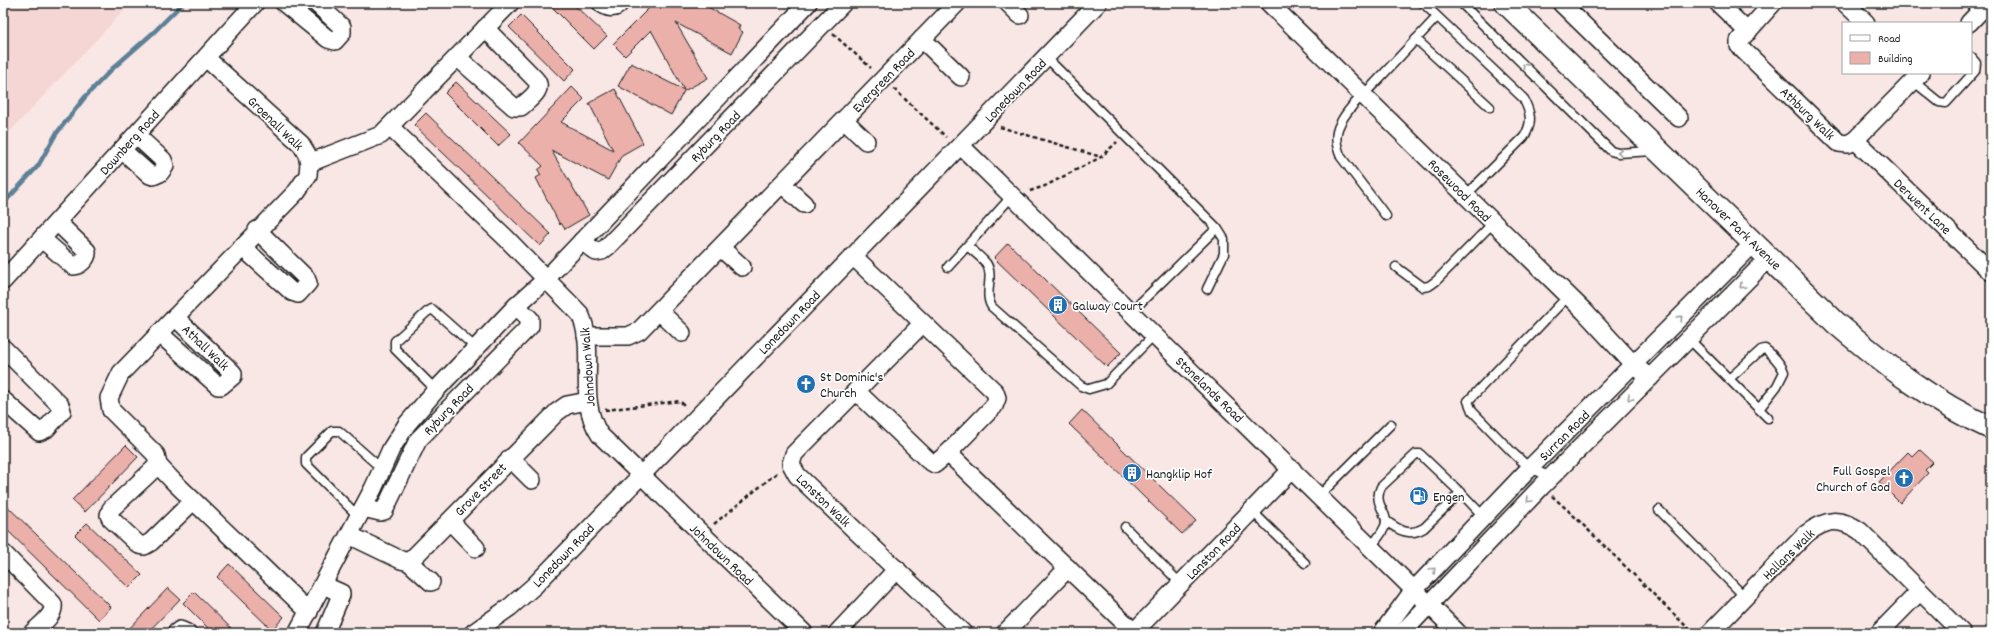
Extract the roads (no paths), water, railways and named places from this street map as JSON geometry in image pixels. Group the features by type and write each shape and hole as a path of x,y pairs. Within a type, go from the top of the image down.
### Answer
{"street":[{"name":"Downberg Road","path":"3,281 255,3"},
{"path":"284,3 328,39 335,41 342,33 342,27 316,3"},
{"name":"Groenall Walk","path":"206,58 301,144 309,163 381,135 510,3"},
{"path":"601,3 609,8 615,7 620,3"},
{"name":"Ryburg Road","path":"297,633 324,585 391,449 407,424 436,390 516,306 545,280 808,3"},
{"name":"Ryburg Road","path":"582,241 596,252 602,251 607,247 843,3"},
{"name":"Evergreen Road","path":"586,336 628,336 639,331 957,3"},
{"path":"1008,3 1020,15"},
{"name":"Lonedown Road","path":"473,633 510,607 534,586 696,416 961,146 1098,3"},
{"name":"Rosewood Road","path":"1269,3 1568,296 1634,365 1650,378"},
{"name":"Hanover Park Avenue","path":"1506,3 1836,323 1871,353 1933,396 1991,428"},
{"path":"1561,3 1679,118"},
{"path":"1718,3 1748,32"},
{"name":"Athburg Walk","path":"1773,3 1739,44 1744,52 1836,141 1845,144 1855,140 1918,75"},
{"path":"1845,3 1865,22"},
{"path":"1969,22 1988,3"},
{"path":"458,57 514,107 521,107 538,91 539,85 535,79 485,28"},
{"name":"Evergreen Road","path":"922,40 962,77"},
{"name":"Evergreen Road","path":"844,120 866,141"},
{"path":"390,127 506,238 545,280"},
{"path":"122,150 150,175 157,175 160,172 165,166 163,160 136,135"},
{"name":"Derwent Lane","path":"1855,140 1991,272"},
{"name":"Stonelands Road","path":"961,146 1292,469 1413,591 1458,633"},
{"name":"Athall Walk","path":"309,163 308,175 303,184 257,230 121,373 109,403 111,410 156,455 158,465 193,501 309,612"},
{"path":"782,184 804,204"},
{"path":"42,239 73,266 78,266 83,261 86,257 87,251 57,222"},
{"path":"242,247 292,292 298,294 308,283 306,278 257,230"},
{"name":"Surran Road","path":"1382,633 1413,591 1530,468 1754,243"},
{"path":"720,248 742,268"},
{"path":"853,256 922,324 997,394 994,406 937,463 930,462 856,391"},
{"name":"Surran Road","path":"1402,633 1546,482 1769,258"},
{"name":"Johndown Walk","path":"545,280 571,303 580,314 584,323 586,336 588,401 592,423 600,435 640,474"},
{"name":"Ryburg Road","path":"361,512 384,511 418,440 530,326 530,319 516,306"},
{"path":"659,311 682,333"},
{"name":"Athall Walk","path":"159,333 218,386 221,386 233,376 233,373 175,317"},
{"name":"Lanston Walk","path":"922,324 794,454 791,462 792,468 797,475 964,633"},
{"path":"3,348 60,405 62,411 46,429 39,432 3,400"},
{"name":"Grove Street","path":"409,562 560,409 572,403 588,401"},
{"path":"948,453 1134,632"},
{"name":"Grove Street","path":"510,458 532,480"},
{"path":"158,465 111,510 109,515 111,519 139,545 144,546 151,542 193,501"},
{"name":"Lanston Road","path":"1134,632 1292,469"},
{"name":"Johndown Road","path":"640,474 804,633"},
{"name":"Grove Street","path":"450,521 476,548"},
{"name":"Hallans Walk","path":"1710,633 1806,534 1824,522 1833,521 1851,525 1860,531 1919,592 1962,633"},
{"path":"349,535 401,560 409,562 431,582"},
{"path":"3,553 53,604 53,609 50,616 32,633"},
{"path":"1005,633 1068,568"},
{"path":"837,633 897,569"},
{"path":"324,585 341,593 325,633"},
{"path":"1879,633 1919,592"},
{"path":"176,633 180,630 188,633"}],"lane":[{"path":"1423,3 1523,98 1531,117 1529,130 1521,141 1465,196"},
{"path":"1461,3 1611,151 1618,153 1659,151"},
{"path":"1386,216 1341,157 1336,146 1336,135 1339,125 1364,95 1438,17"},
{"path":"1416,39 1490,106"},
{"path":"1046,57 1217,228 1224,238 1224,254 1207,289"},
{"path":"1972,58 1976,63 1975,70 1972,73"},
{"path":"1918,75 1939,102 1946,103 1971,74"},
{"path":"948,267 1012,196"},
{"path":"1396,267 1423,287 1429,286 1436,281 1493,223"},
{"path":"1131,312 1217,228"},
{"path":"967,246 986,263 988,268 989,300 992,307 1081,386 1089,389 1106,384 1154,335"},
{"path":"1546,482 1472,411 1468,401 1568,296"},
{"path":"436,390 395,348 395,341 432,309 476,348"},
{"path":"1689,339 1768,418"},
{"path":"1729,379 1761,350 1764,349 1768,351 1782,367 1784,372 1777,386 1759,409"},
{"path":"1319,496 1391,424"},
{"path":"361,512 306,464 306,456 332,431 339,431 382,469"},
{"path":"1370,547 1383,531 1386,521 1377,494 1381,487 1413,455 1420,454 1461,492 1484,517"},
{"path":"1386,521 1408,533 1418,532 1461,492"},
{"path":"1659,510 1745,597"},
{"path":"1252,511 1305,563"},
{"path":"1125,527 1181,584"}],"waterway":[{"path":"3,204 38,166 56,134 85,97 112,69 154,32 183,3"}],"place":[{"name":"Galway Court","path":"1058,305"},
{"name":"St Dominic's Church","path":"806,384"},
{"name":"Hangklip Hof","path":"1132,473"},
{"name":"Full Gospel Church of God","path":"1904,478"},
{"name":"Engen","path":"1419,496"}]}
